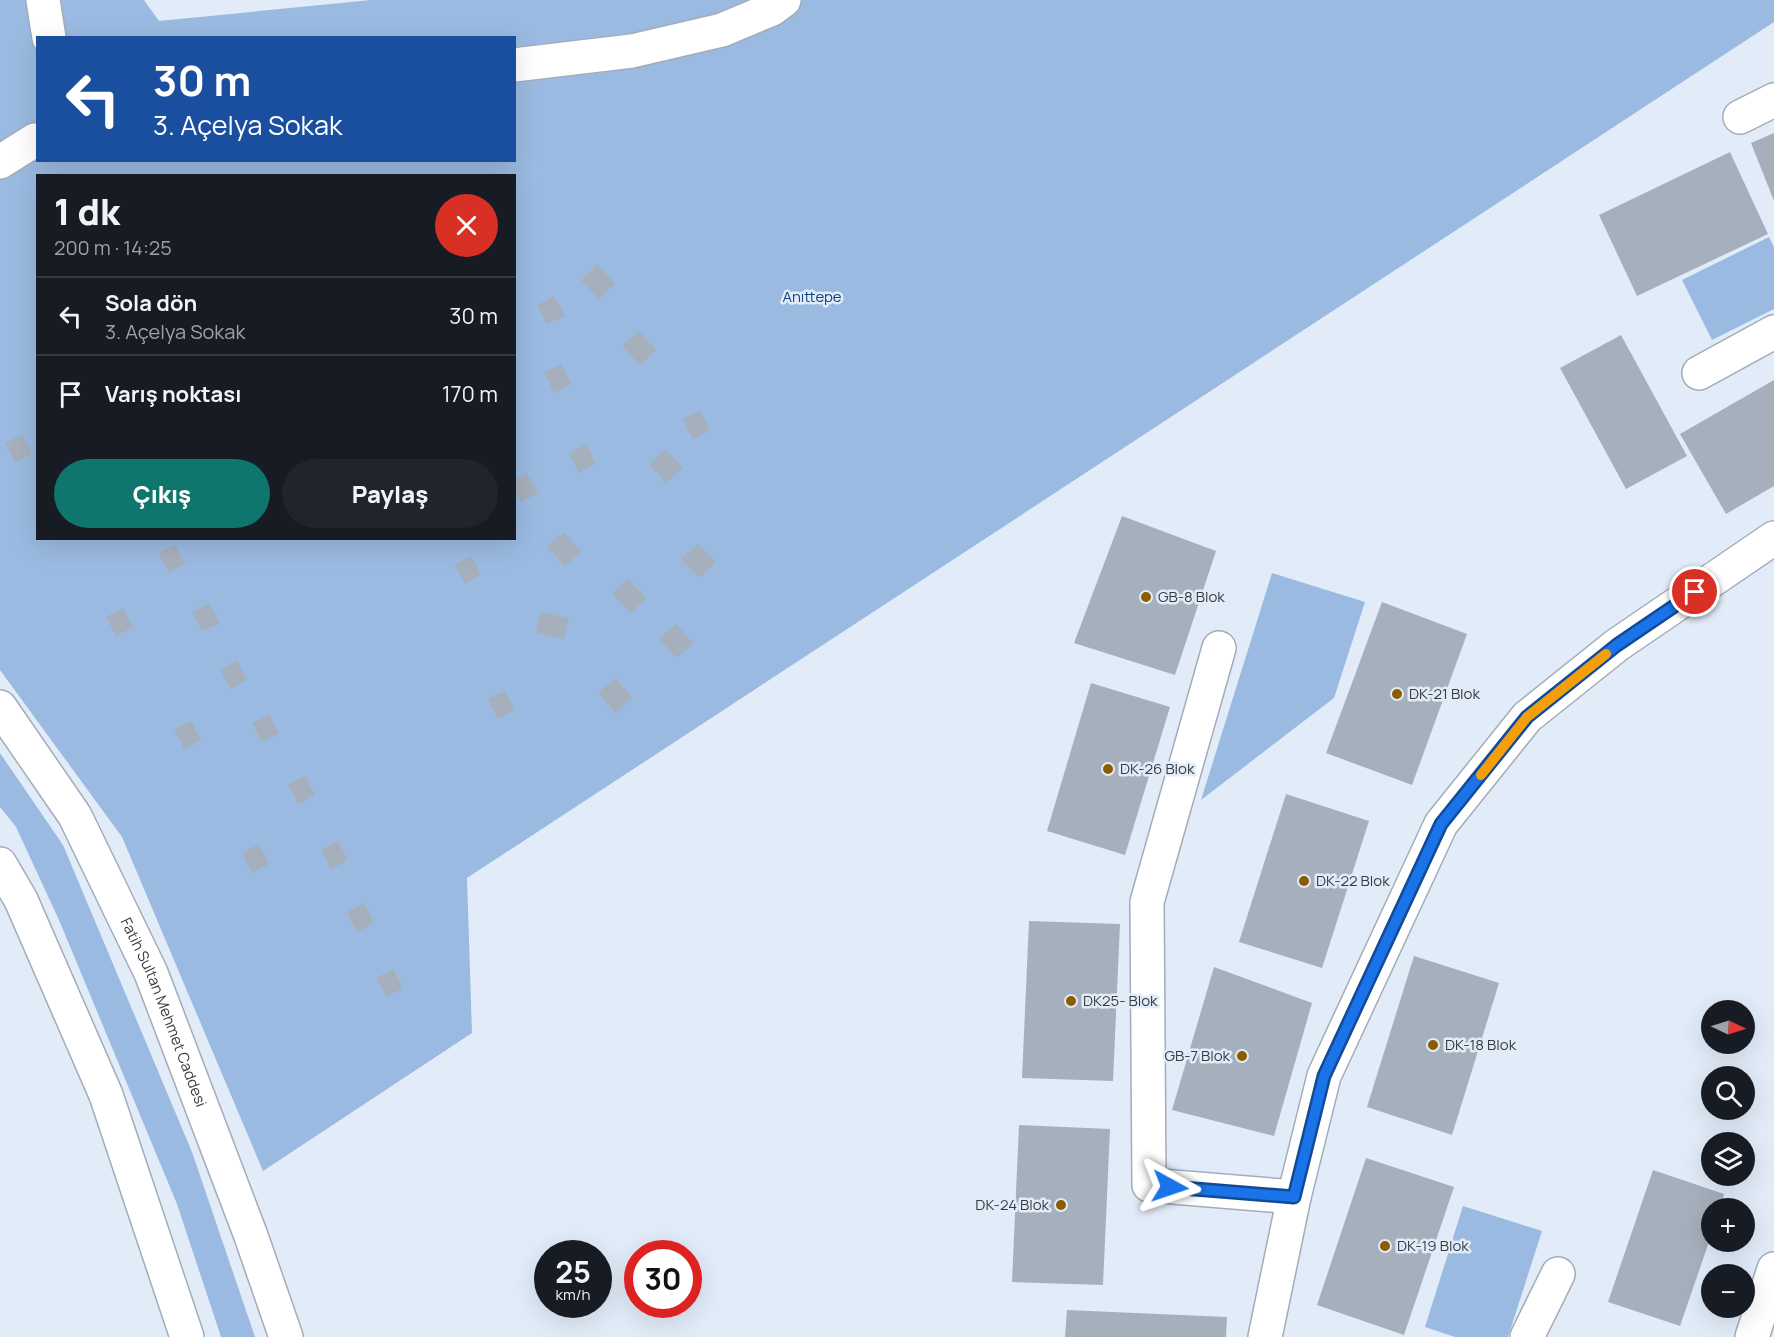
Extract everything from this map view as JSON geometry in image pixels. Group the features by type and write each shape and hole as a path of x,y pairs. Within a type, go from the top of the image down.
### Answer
{"street":[{"path":"43,0 48,36"},
{"path":"516,65 632,51 722,30 772,9 784,0"},
{"path":"1740,117 1774,100"},
{"path":"0,148 36,139"},
{"path":"0,162 36,139"},
{"path":"1699,373 1774,332"},
{"path":"1265,1337 1294,1197 1324,1076 1441,824 1527,717 1617,645 1774,538"},
{"path":"1219,648 1147,902 1149,1185 1294,1197"},
{"name":"Fatih Sultan Mehmet Caddesi","path":"0,707 75,816 151,973 251,1236 286,1337"},
{"path":"0,864 21,900 106,1095 187,1337"},
{"path":"1752,1337 1774,1269"},
{"path":"1527,1337 1558,1274"}],"green space":[{"name":"Anıttepe","path":"0,0 144,0 159,21 371,0 1774,0 1774,22 467,878 472,1033 263,1171 122,837 0,670"},
{"path":"1769,237 1774,247 1774,309 1712,340 1682,280"},
{"path":"1272,573 1365,602 1334,698 1201,800"},
{"path":"0,753 63,845 192,1152 255,1337 221,1337 177,1204 59,920 16,827 0,807"},
{"path":"1463,1206 1542,1231 1508,1337 1455,1337 1425,1327"}],"building":[{"path":"1774,133 1774,201 1751,143"},
{"path":"1730,152 1768,234 1637,296 1599,215"},
{"path":"597,264 615,284 598,299 581,280"},
{"path":"554,296 565,316 547,324 537,305"},
{"path":"639,331 656,350 640,365 622,346"},
{"path":"1621,335 1687,456 1626,489 1560,368"},
{"path":"561,364 571,384 554,393 544,373"},
{"path":"1774,380 1774,486 1726,514 1680,434"},
{"path":"700,411 710,430 693,439 683,419"},
{"path":"22,434 32,454 15,463 5,443"},
{"path":"586,444 596,464 579,473 569,453"},
{"path":"665,449 683,468 666,483 649,464"},
{"path":"527,473 538,493 521,502 516,493 516,479"},
{"name":"GB-8 Blok","path":"1122,516 1216,551 1175,675 1074,643"},
{"path":"564,532 581,551 565,566 547,547"},
{"path":"698,544 716,563 699,578 681,559"},
{"path":"175,545 185,564 169,573 158,553"},
{"path":"472,556 481,575 465,584 454,564"},
{"path":"628,579 646,598 630,613 612,594"},
{"name":"DK-21 Blok","path":"1382,602 1467,634 1412,785 1326,753"},
{"path":"209,603 220,623 202,631 192,612"},
{"path":"123,608 133,627 116,636 106,617"},
{"path":"540,612 569,618 564,639 536,633"},
{"path":"676,624 693,643 677,658 659,639"},
{"path":"237,661 247,680 230,689 220,669"},
{"path":"615,678 632,697 616,713 598,693"},
{"name":"DK-26 Blok","path":"1091,683 1170,707 1125,855 1047,831"},
{"path":"505,691 515,710 498,719 488,699"},
{"path":"269,714 279,733 262,742 252,723"},
{"path":"191,721 201,740 184,749 174,729"},
{"path":"305,776 315,795 298,804 288,784"},
{"name":"DK-22 Blok","path":"1286,794 1369,821 1322,968 1239,942"},
{"path":"338,841 348,860 331,869 321,850"},
{"path":"259,844 269,864 252,873 242,853"},
{"path":"364,903 374,923 357,932 347,912"},
{"name":"DK25- Blok","path":"1029,921 1120,924 1113,1081 1022,1078"},
{"name":"DK-18 Blok","path":"1414,956 1499,983 1452,1135 1367,1107"},
{"name":"GB-7 Blok","path":"1214,967 1312,1003 1274,1136 1172,1110"},
{"path":"393,969 403,988 387,997 376,978"},
{"name":"DK-24 Blok","path":"1019,1125 1110,1129 1103,1285 1012,1282"},
{"name":"DK-19 Blok","path":"1366,1158 1454,1187 1404,1335 1317,1305"},
{"path":"1653,1170 1724,1194 1723,1198 1701,1198 1701,1252 1705,1252 1680,1326 1608,1302"},
{"path":"1067,1310 1227,1317 1226,1337 1065,1337"}],"slow traffic":[{"path":"1481,775 1527,717 1606,654"}],"place":[{"name":"GB-8 Blok","path":"1146,597"},
{"name":"DK-21 Blok","path":"1397,694"},
{"name":"DK-26 Blok","path":"1108,769"},
{"name":"DK-22 Blok","path":"1304,881"},
{"name":"DK25- Blok","path":"1071,1001"},
{"name":"DK-18 Blok","path":"1433,1045"},
{"name":"GB-7 Blok","path":"1242,1056"},
{"name":"DK-24 Blok","path":"1061,1205"},
{"name":"DK-19 Blok","path":"1385,1246"}],"route":[{"path":"1170,1187 1294,1197 1324,1076 1441,824 1527,717 1617,645 1695,592"}]}
